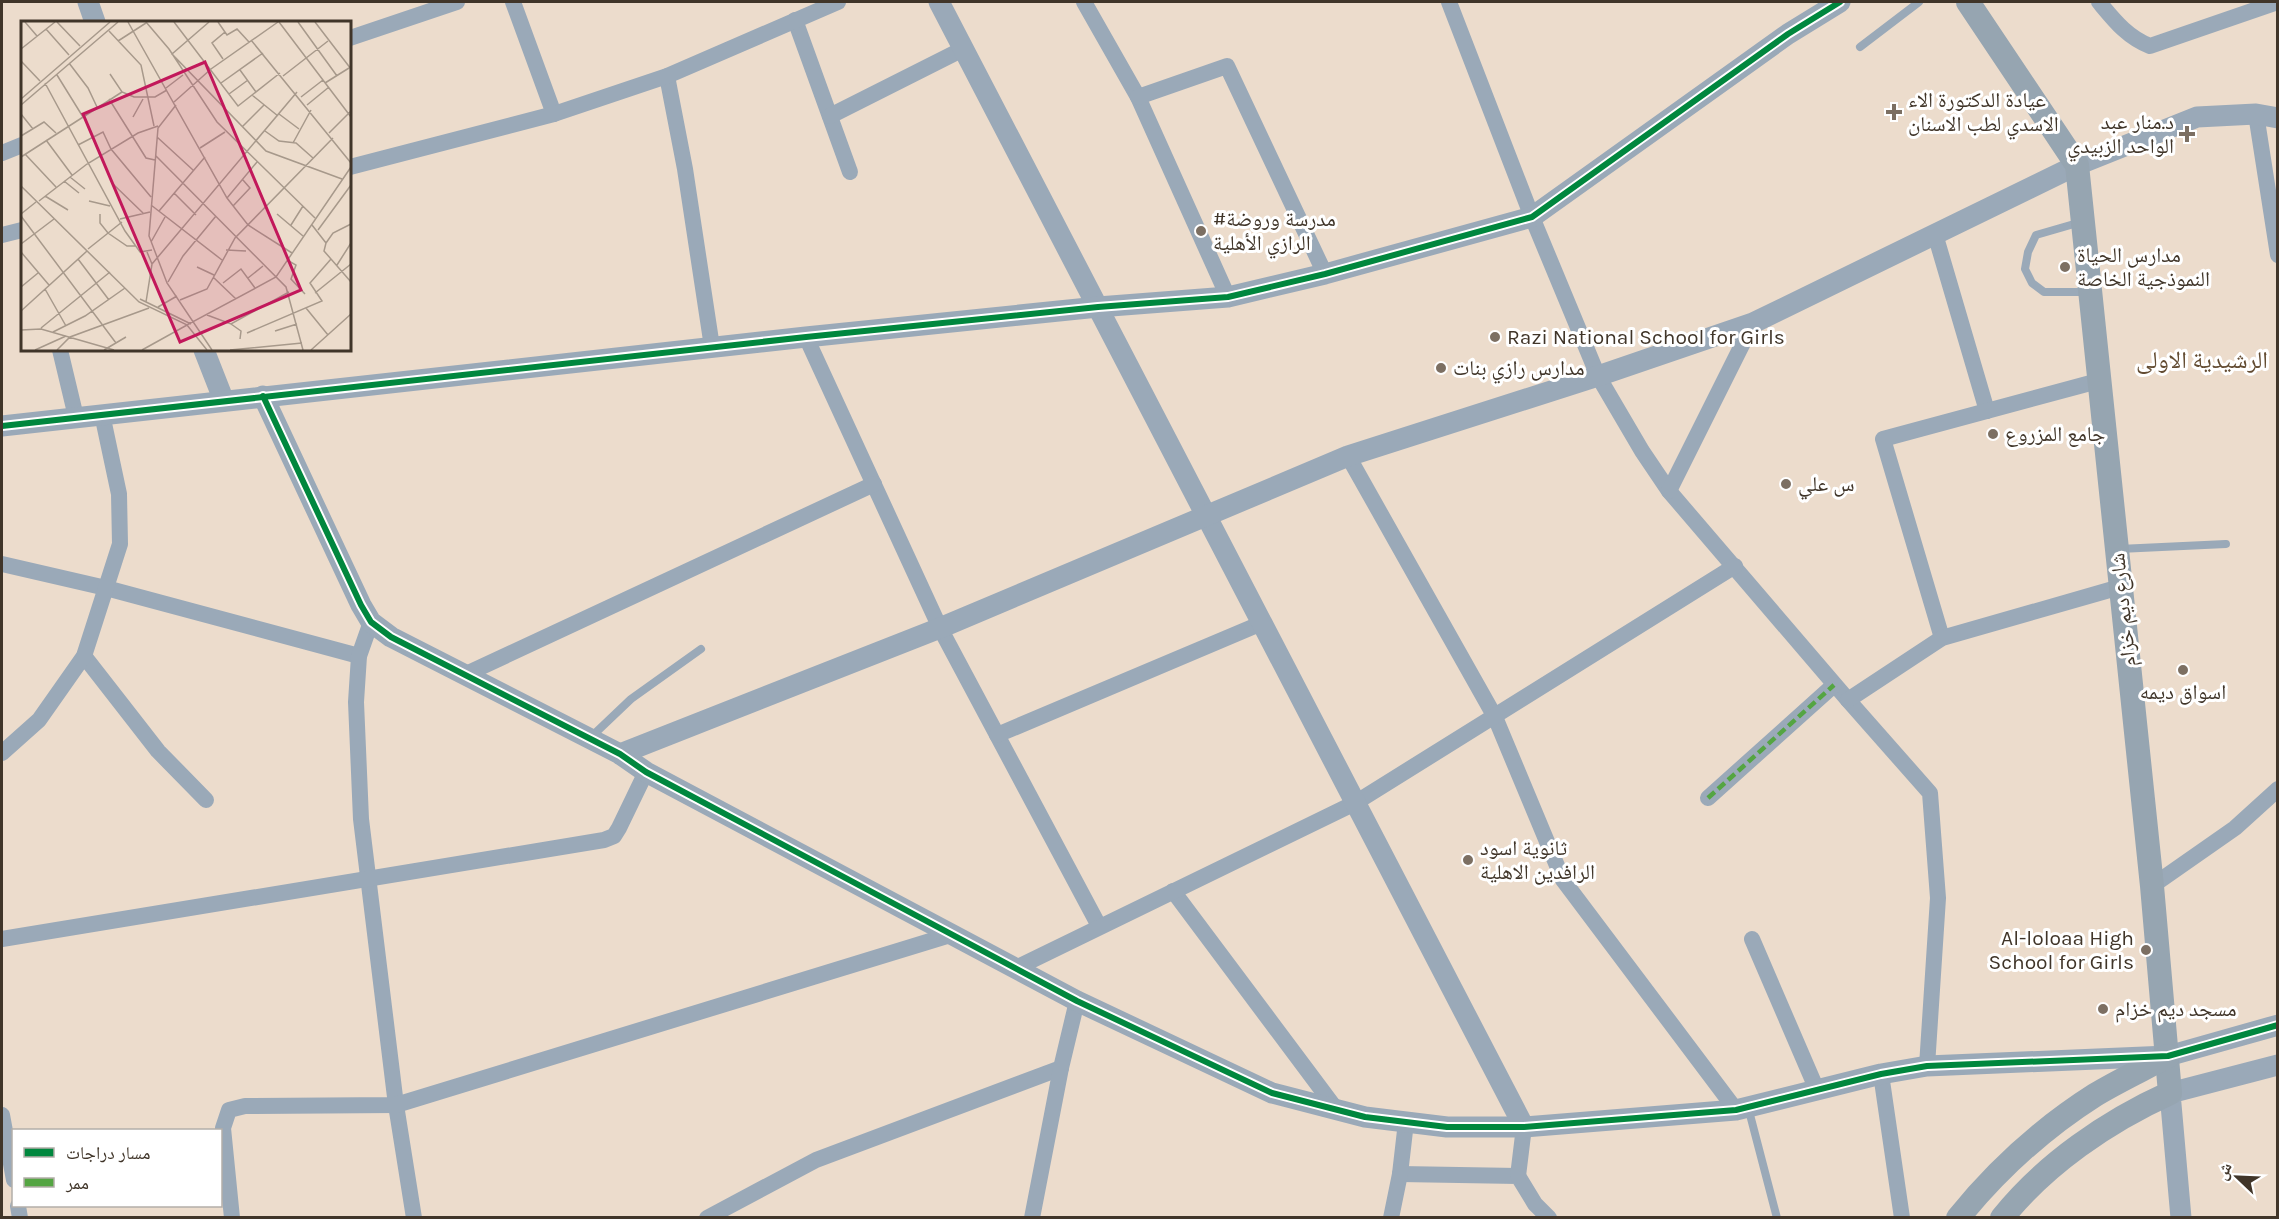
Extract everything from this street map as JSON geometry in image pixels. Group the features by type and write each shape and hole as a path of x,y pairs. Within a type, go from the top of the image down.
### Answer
{"main road":[{"path":"1975,4 2077,165"},
{"name":"شارع ديم خزام","path":"2077,165 2152,886 2170,1093"},
{"path":"1958,1218 1973,1199 2037,1137 2096,1095 2168,1056"},
{"path":"2002,1218 2037,1181 2102,1129 2137,1108 2170,1093"}],"street":[{"path":"88,2 95,21"},
{"path":"351,38 457,2"},
{"path":"513,2 554,114"},
{"path":"351,168 554,114 667,76 838,2"},
{"path":"939,2 1524,1127 1518,1176 1535,1204 1549,1218"},
{"path":"1084,2 1138,97 1228,297"},
{"path":"1449,2 1532,217 1599,376 1642,451 1669,491 1834,685 1930,793 1938,898 1927,1066"},
{"path":"2,426 806,337 1098,307 1228,297 1325,274 1532,217 1788,34 1840,2"},
{"path":"2099,2 2122,29 2138,41 2150,46 2277,2"},
{"path":"795,20 850,172"},
{"path":"830,116 963,49"},
{"path":"1138,97 1227,66 1325,274"},
{"path":"667,76 685,169 712,347"},
{"path":"2256,114 2277,255"},
{"path":"620,754 940,627 1348,456 1599,376 1753,323 2077,165 2197,117 2256,114 2277,118"},
{"path":"2,153 21,146"},
{"path":"2,235 21,230"},
{"path":"1935,234 1988,411"},
{"path":"1669,491 1753,323"},
{"path":"806,337 940,627 1099,926"},
{"path":"60,351 76,417"},
{"path":"204,351 224,401"},
{"path":"1942,638 1883,439 2098,381"},
{"path":"263,396 361,605 371,622 392,637 620,754 646,772 1077,1001 1272,1093 1365,1117 1447,1126 1524,1127 1742,1108 1881,1074 1927,1066 2168,1056 2277,1025"},
{"path":"2,753 39,720 84,656 120,544 118,494 102,414"},
{"path":"1348,456 1495,717 1563,880 1742,1108"},
{"path":"464,675 874,484"},
{"path":"2,564 106,588 359,656"},
{"path":"1016,968 1355,803 1735,566"},
{"path":"1848,700 1942,638 2120,587"},
{"path":"371,622 359,656 356,702 361,819 396,1105 414,1218"},
{"path":"997,735 1262,623"},
{"path":"84,656 158,751 206,800"},
{"path":"1708,798 1834,685"},
{"path":"2,939 604,840 614,836 646,772"},
{"path":"2152,886 2235,828 2277,789"},
{"path":"1173,891 1336,1109"},
{"path":"232,1218 223,1128 229,1110 245,1106 396,1105 950,935"},
{"path":"1752,939 1817,1090"},
{"path":"1032,1218 1061,1068 1077,1001"},
{"path":"2181,1218 2170,1093 2277,1065"},
{"path":"707,1218 816,1160 1061,1068"},
{"path":"1881,1074 1902,1218"},
{"path":"2,1115 12,1169"},
{"path":"1390,1218 1400,1174 1406,1122"},
{"path":"1400,1174 1518,1176"}],"lane":[{"path":"1860,47 1919,2"},
{"path":"2082,222 2036,235 2028,252 2025,269 2031,283 2044,292 2089,292"},
{"path":"2116,549 2226,544"},
{"path":"590,739 632,699 700,648"},
{"path":"1742,1108 1777,1218"}],"marked path":[{"path":"1708,798 1834,685"}],"cycle path":[{"path":"2,426 806,337 1098,307 1228,297 1325,274 1532,217 1788,34 1840,2"},
{"path":"263,396 361,605 371,622 391,637 620,754 646,772 1077,1001 1272,1093 1365,1117 1447,1127 1524,1127 1736,1110 1881,1074 1927,1066 2168,1056 2278,1025"}],"place":[{"name":"عيادة الدكتورة الاء الاسدي لطب الاسنان","path":"1894,112"},
{"name":"د.منار عبد الواحد الزبيدي","path":"2187,134"},
{"name":"#مدرسة وروضة الرازي الأهلية","path":"1201,231"},
{"name":"مدارس الحياة النموذجية الخاصة","path":"2065,267"},
{"name":"Razi National School for Girls","path":"1495,337"},
{"name":"مدارس رازي بنات","path":"1441,368"},
{"name":"جامع المزروع","path":"1993,434"},
{"name":"س علي","path":"1786,484"},
{"name":"اسواق ديمه","path":"2183,670"},
{"name":"ثانوية اسود الرافدين الاهلية","path":"1468,860"},
{"name":"Al-loloaa High School for Girls","path":"2146,950"},
{"name":"مسجد ديم خزام","path":"2103,1009"}],"district":[{"name":"الرشيدية الاولى","path":"2202,360"}]}
